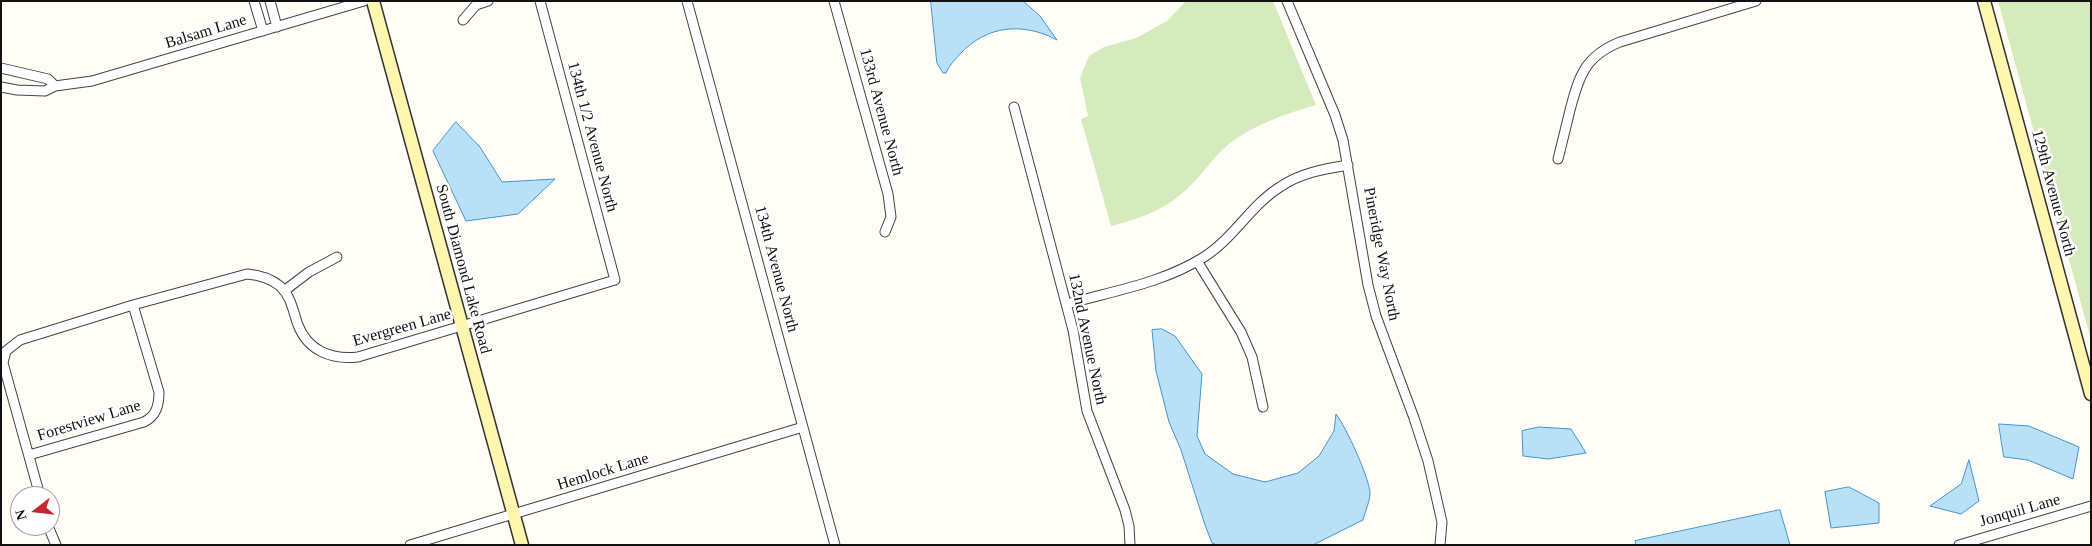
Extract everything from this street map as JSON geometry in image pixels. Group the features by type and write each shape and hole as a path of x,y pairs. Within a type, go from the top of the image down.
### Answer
{"street":[{"path":"254,1 263,31"},
{"path":"270,1 277,27"},
{"name":"Balsam Lane","path":"1,87 45,91 55,86 92,81 364,1"},
{"name":"South Diamond Lake Road","path":"373,1 522,545"},
{"path":"463,20 476,5 488,1"},
{"name":"134th 1/2 Avenue North","path":"540,1 615,280"},
{"name":"134th Avenue North","path":"687,1 835,545"},
{"name":"133rd Avenue North","path":"834,1 888,194 891,218 885,232"},
{"name":"Pineridge Way North","path":"1287,1 1335,115 1348,165 1368,285 1376,316 1414,418 1438,500 1442,522 1440,545"},
{"path":"1558,159 1578,82 1585,67 1595,56 1607,47 1620,42 1756,1"},
{"name":"129th Avenue North","path":"1984,1 2091,394"},
{"path":"1,68 48,79 55,86"},
{"name":"132nd Avenue North","path":"1014,107 1067,304 1087,411 1125,510 1129,526 1130,545"},
{"path":"1067,304 1161,278 1197,261 1223,242 1266,197 1280,187 1316,171 1348,165"},
{"path":"284,291 309,272 337,257"},
{"path":"1197,261 1240,332 1252,357 1263,407"},
{"name":"Evergreen Lane","path":"29,455 3,363 6,351 20,340 134,305 247,274 260,275 271,280 284,291 293,308 303,336 312,346 334,357 344,359 358,357 615,280"},
{"name":"Forestview Lane","path":"29,455 144,422 155,413 158,406 159,392 134,305"},
{"name":"Hemlock Lane","path":"410,545 803,427"},
{"path":"29,455 37,486"},
{"name":"Jonquil Lane","path":"1958,545 2091,506"}],"green space":[{"path":"1186,1 1273,1 1316,105 1271,120 1250,130 1224,148 1193,183 1171,202 1162,208 1133,220 1111,226 1081,119 1088,116 1080,78 1089,56 1104,47 1136,38 1167,21"},
{"path":"1998,1 2091,1 2091,340"}],"water":[{"path":"931,1 1023,1 1040,16 1057,40 1044,34 1018,29 994,32 971,44 952,63 946,73 943,73 937,63"},
{"path":"456,122 480,147 502,182 555,179 518,214 466,221 433,151"},
{"path":"1162,329 1175,336 1202,374 1197,436 1205,454 1233,474 1265,482 1298,473 1319,456 1334,431 1336,414 1356,452 1369,486 1370,496 1363,520 1313,545 1217,545 1212,543 1181,450 1169,422 1156,371 1152,330"},
{"path":"1999,424 2029,426 2079,447 2073,479 2028,460 2004,457"},
{"path":"1539,427 1571,429 1586,453 1548,459 1523,456 1522,431"},
{"path":"1969,460 1979,501 1961,514 1930,506 1961,484"},
{"path":"1849,487 1879,503 1879,523 1831,528 1825,492"},
{"path":"1780,510 1790,545 1636,545 1635,541"}]}
